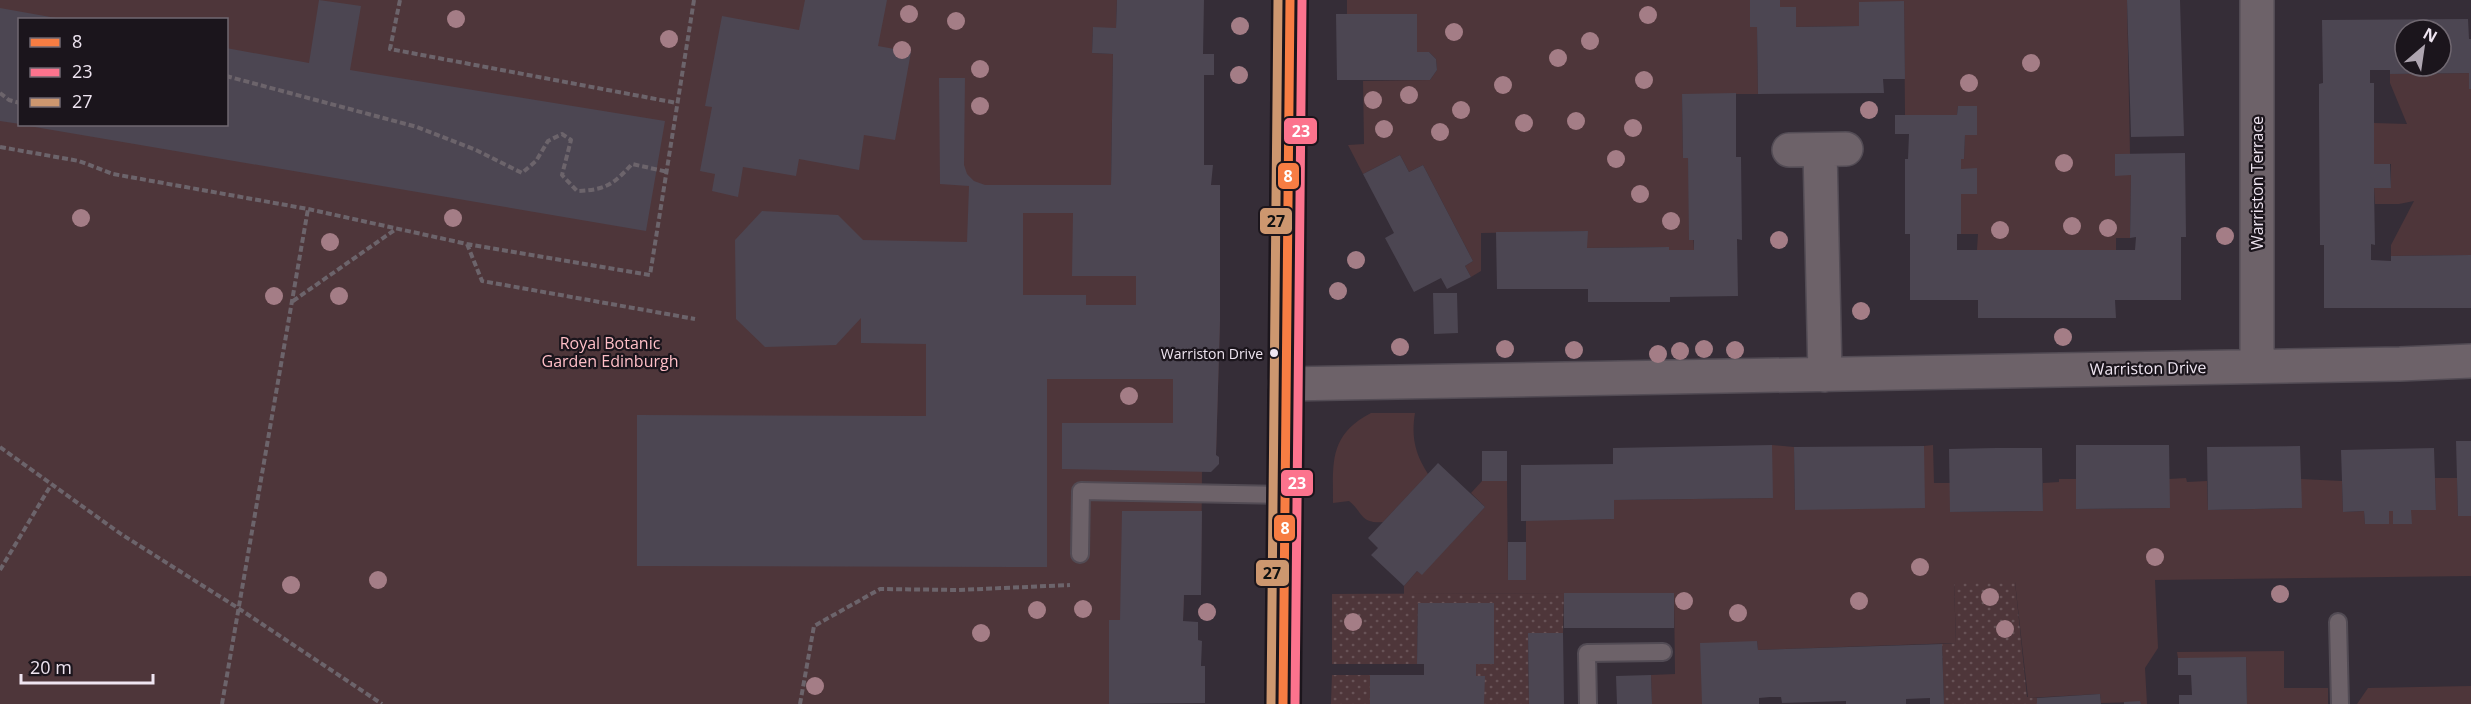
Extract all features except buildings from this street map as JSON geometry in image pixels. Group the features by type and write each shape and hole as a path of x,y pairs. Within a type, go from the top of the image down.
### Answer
{"main road":[{"path":"1283,704 1290,0"}],"street":[{"name":"Warriston Terrace","path":"2257,0 2257,366"},
{"path":"1819,150 1825,375"},
{"name":"Warriston Drive","path":"1285,384 2471,361"}],"lane":[{"path":"1080,554 1081,491 1284,495"},
{"path":"2338,622 2340,704"},
{"path":"1588,704 1587,653 1663,652"}],"path":[{"path":"400,0 390,49 677,103"},
{"path":"0,147 79,160 113,174 308,209 467,244 650,275 694,0"},
{"path":"228,77 417,127 476,150 510,170 522,173 536,161 548,141 562,134 571,140 562,175 577,191 600,190 623,174 632,164 668,172"},
{"path":"0,93 9,100 18,102"},
{"path":"222,704 308,209"},
{"path":"292,301 397,228"},
{"path":"467,244 482,280 695,319"},
{"path":"0,447 130,540 238,608 382,704"},
{"path":"0,570 51,485"},
{"path":"800,704 814,626 880,589 959,590 1081,585 1080,554"}],"green space":[{"name":"Royal Botanic Garden Edinburgh","path":"0,0 1117,0 1116,28 1093,28 1092,53 1113,54 1111,184 1220,185 1220,321 1216,455 1202,472 1201,595 1184,595 1183,621 1109,620 1109,704 0,704"},
{"path":"1347,0 1750,0 1750,27 1757,27 1758,94 1682,94 1683,157 1688,158 1694,250 1669,250 1669,247 1587,248 1587,231 1481,233 1481,271 1471,277 1465,266 1473,261 1423,165 1409,172 1400,155 1363,174 1348,145 1364,144 1363,81 1430,80 1437,70 1436,59 1429,52 1417,52 1417,14 1347,15"},
{"path":"1780,0 2127,0 2130,154 2115,154 2115,175 2131,175 2130,238 2116,238 2116,250 1977,250 1978,234 1961,234 1961,194 1977,194 1977,169 1961,169 1961,159 1964,159 1965,135 1977,135 1977,106 1958,106 1957,115 1905,115 1904,2 1859,2 1859,26 1796,27 1796,7 1780,7"},
{"path":"2453,73 2469,73 2469,89 2471,89 2471,255 2391,256 2391,245 2414,201 2399,204 2375,204 2374,188 2391,188 2391,164 2374,164 2374,123 2407,124 2390,83 2390,74 2393,74 2393,78 2453,78"},
{"path":"1371,413 1415,413 1415,445 1428,474 1383,522 1366,519 1349,501 1333,503 1336,451 1347,431"},
{"path":"1772,445 1794,447 1795,510 1924,446 1933,445 1934,483 1950,483 1951,512 2043,511 2043,483 2059,482 2059,479 2076,479 2076,509 2169,508 2169,479 2186,478 2187,482 2207,481 2208,510 2301,508 2301,479 2342,481 2343,512 2364,511 2365,524 2389,523 2389,511 2393,511 2393,524 2411,524 2411,510 2436,509 2435,478 2457,478 2458,516 2471,516 2471,576 2155,580 2158,648 2145,668 2147,704 2140,702 2101,703 2100,694 2028,698 2015,582 1954,582 1956,643 1758,650 1757,641 1702,704 1652,704 1651,675 1675,674 1674,593 1404,594 1404,586 1417,571 1422,574 1485,507 1471,493 1482,481 1507,481 1508,580 1526,580 1526,520 1614,519 1614,500 1772,498"},
{"path":"1954,582 2015,582 2027,697 2037,698 2037,704 1944,704 1942,644 1956,643"},
{"path":"1564,593 1563,633 1528,634 1529,704 1484,704 1484,676 1476,676 1476,664 1494,664 1494,603 1418,603 1417,664 1332,664 1332,594"},
{"path":"2284,651 2284,688 2328,688 2328,704 2247,704 2246,658 2178,658 2177,652"},
{"path":"1332,675 1370,675 1370,704 1331,704"},
{"path":"2471,686 2471,704 2357,704 2368,688"}],"transit line":[{"name":"27","path":"1271,704 1278,0"},
{"name":"8","path":"1283,704 1290,0"},
{"name":"23","path":"1295,704 1302,0"}],"place":[{"name":"Warriston Drive","path":"1274,353"}]}
